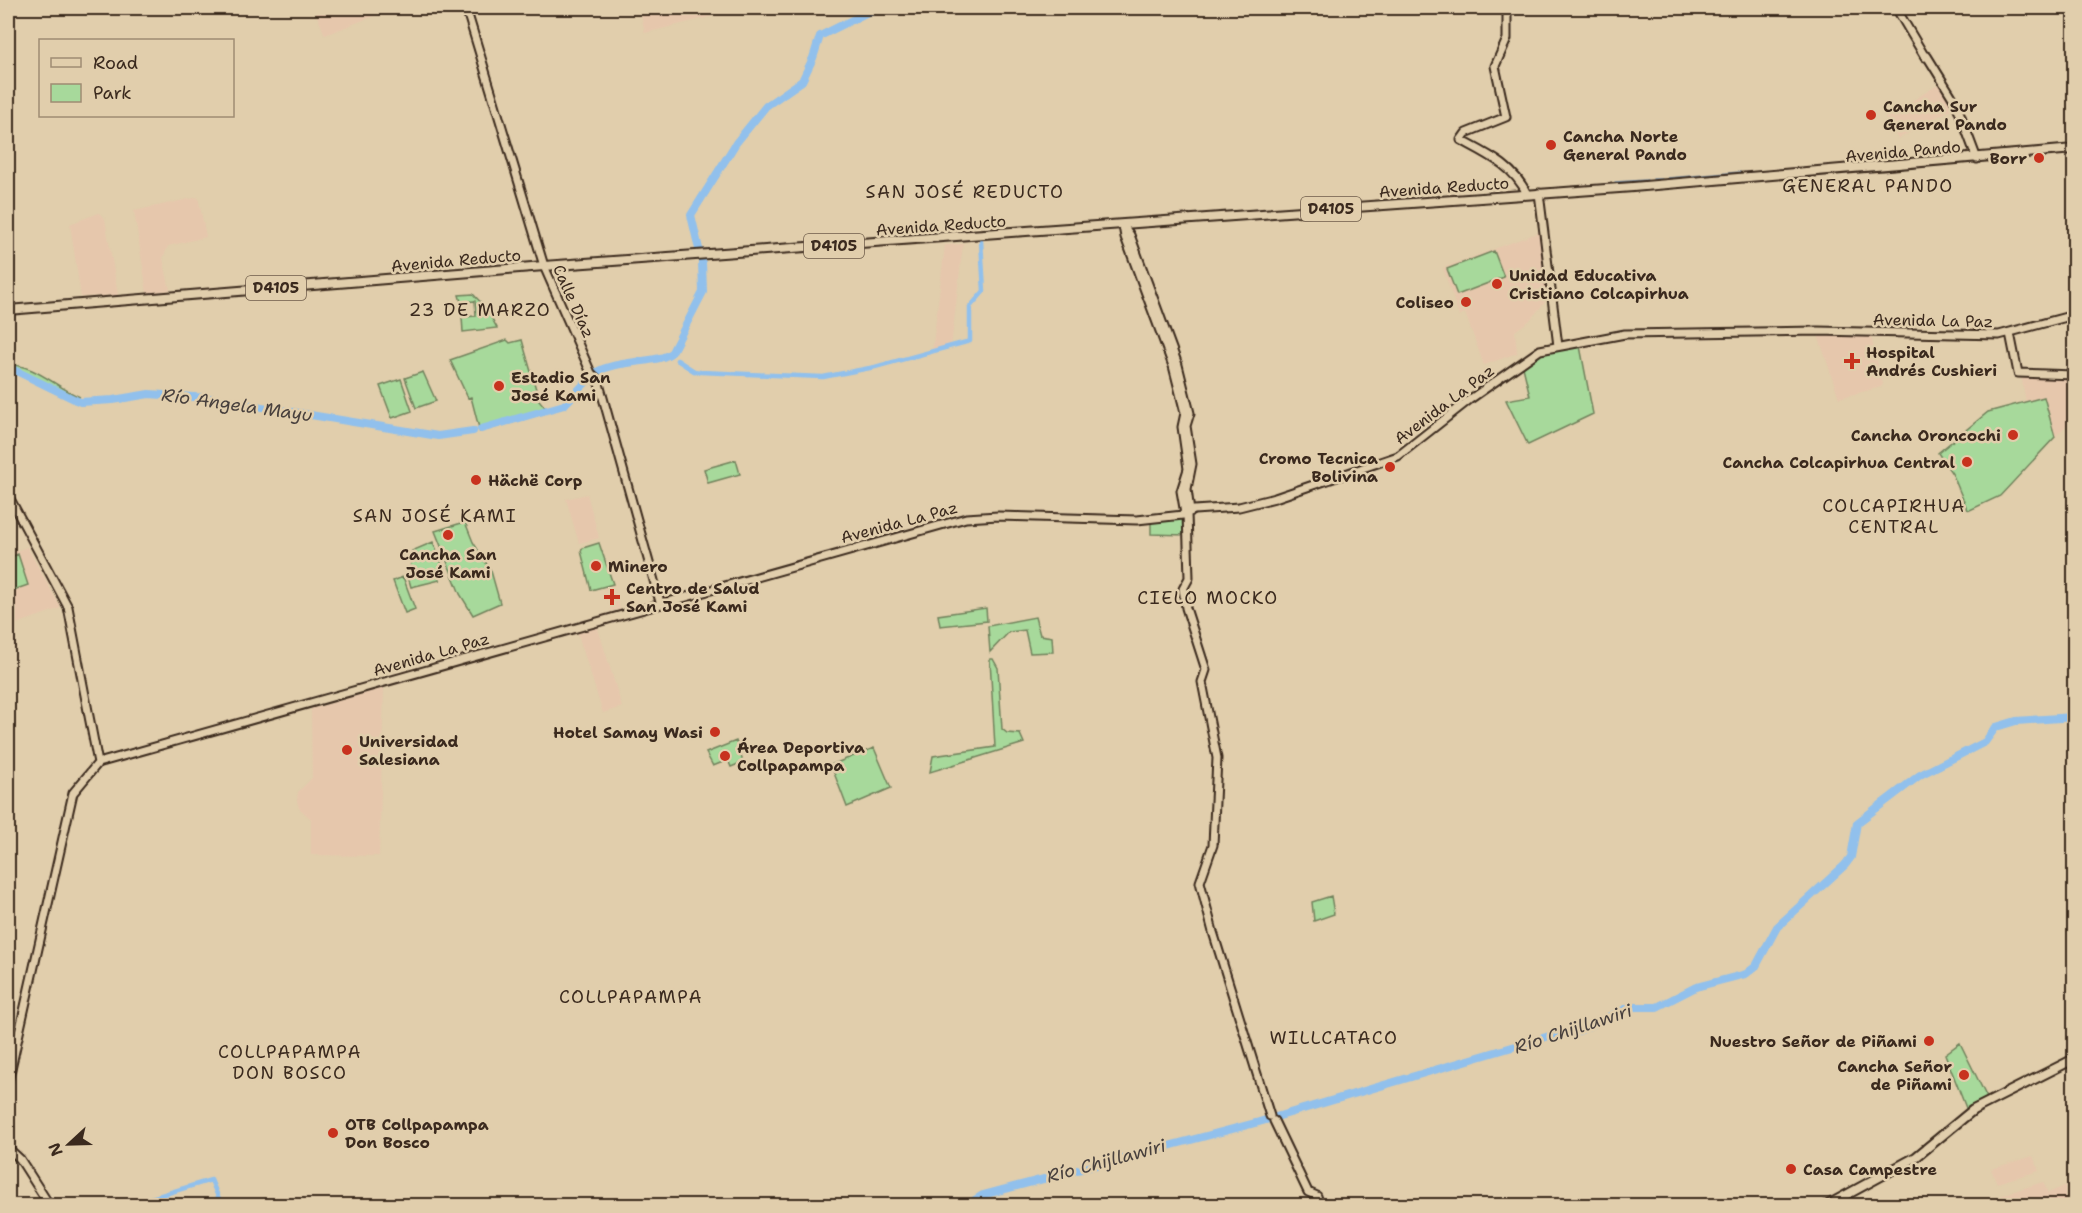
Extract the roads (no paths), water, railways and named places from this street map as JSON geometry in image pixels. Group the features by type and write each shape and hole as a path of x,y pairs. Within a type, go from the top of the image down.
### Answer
{"main road":[{"name":"Calle Díaz","path":"466,8 544,266 591,373 598,381 660,603"},
{"path":"1507,8 1505,45 1495,66 1506,117 1466,133 1461,140 1504,164 1516,176 1527,194"},
{"path":"1896,8 1956,103 1977,159"},
{"name":"Avenida Pando","path":"1733,179 2074,149"},
{"name":"Avenida Reducto","path":"8,310 544,266 1123,226 1733,179"},
{"path":"1539,193 1558,346"},
{"path":"1123,226 1130,234 1178,365 1190,413 1186,426 1192,464 1187,489 1189,578 1183,589 1186,608 1206,670 1202,682 1217,758 1212,845 1200,882 1272,1119 1308,1192 1317,1196 1320,1206"},
{"name":"Avenida La Paz","path":"98,763 966,518 998,516 1137,520 1248,505 1340,478 1366,465 1398,456 1469,399 1540,350 1625,334 1818,331 2010,333 2074,315"},
{"path":"2010,333 2019,373 2074,375"},
{"path":"8,495 68,607 98,763 73,793 8,1082"},
{"path":"1826,1206 1916,1157 1973,1110 2074,1059"},
{"path":"1967,1116 2074,1064"},
{"path":"8,1148 20,1159 50,1206"}],"waterway":[{"name":"Río Angela Mayu","path":"699,249 691,215 736,143 766,106 802,81 820,36 876,8"},
{"path":"1668,178 1740,172"},
{"path":"1653,179 1662,179"},
{"path":"1615,182 1647,180"},
{"path":"677,360 694,371 700,372 823,377 875,367 970,341 970,307 984,291 981,241"},
{"name":"Río Angela Mayu","path":"595,373 615,366 666,356 672,352 703,292 702,262"},
{"name":"Río Angela Mayu","path":"8,367 80,402 113,400 149,394 208,398 438,436 473,431"},
{"name":"Río Angela Mayu","path":"481,429 564,405 590,378"},
{"name":"Río Chijllawiri","path":"973,1206 975,1200 983,1195 1259,1122 1556,1034 1578,1031 1630,1007 1657,1007 1696,987 1746,974 1756,966 1777,927 1851,857 1857,823 1920,775 1985,742 1996,727 2016,721 2074,717"},
{"path":"125,1206 211,1180 222,1206"}],"place":[{"name":"Cancha Sur General Pando","path":"1871,115"},
{"name":"Cancha Norte General Pando","path":"1551,145"},
{"name":"Borr","path":"2039,158"},
{"name":"Unidad Educativa Cristiano Colcapirhua","path":"1497,284"},
{"name":"Coliseo","path":"1466,302"},
{"name":"Hospital Andrés Cushieri","path":"1852,361"},
{"name":"Estadio San José Kami","path":"499,386"},
{"name":"Cancha Oroncochi","path":"2013,435"},
{"name":"Cancha Colcapirhua Central","path":"1967,462"},
{"name":"Cromo Tecnica Bolivina","path":"1390,467"},
{"name":"Hächë Corp","path":"476,480"},
{"name":"Cancha San José Kami","path":"448,535"},
{"name":"Minero","path":"596,566"},
{"name":"Centro de Salud San José Kami","path":"612,597"},
{"name":"Hotel Samay Wasi","path":"715,732"},
{"name":"Universidad Salesiana","path":"347,750"},
{"name":"Área Deportiva Collpapampa","path":"725,756"},
{"name":"Nuestro Señor de Piñami","path":"1929,1041"},
{"name":"Cancha Señor de Piñami","path":"1964,1075"},
{"name":"OTB Collpapampa Don Bosco","path":"333,1133"},
{"name":"Casa Campestre","path":"1791,1169"}],"district":[{"name":"GENERAL PANDO","path":"1868,186"},
{"name":"SAN JOSÉ REDUCTO","path":"965,192"},
{"name":"23 DE MARZO","path":"480,310"},
{"name":"SAN JOSÉ KAMI","path":"435,516"},
{"name":"COLCAPIRHUA CENTRAL","path":"1894,516"},
{"name":"CIELO MOCKO","path":"1208,598"},
{"name":"COLLPAPAMPA","path":"631,997"},
{"name":"WILLCATACO","path":"1334,1038"},
{"name":"COLLPAPAMPA DON BOSCO","path":"290,1062"}]}
